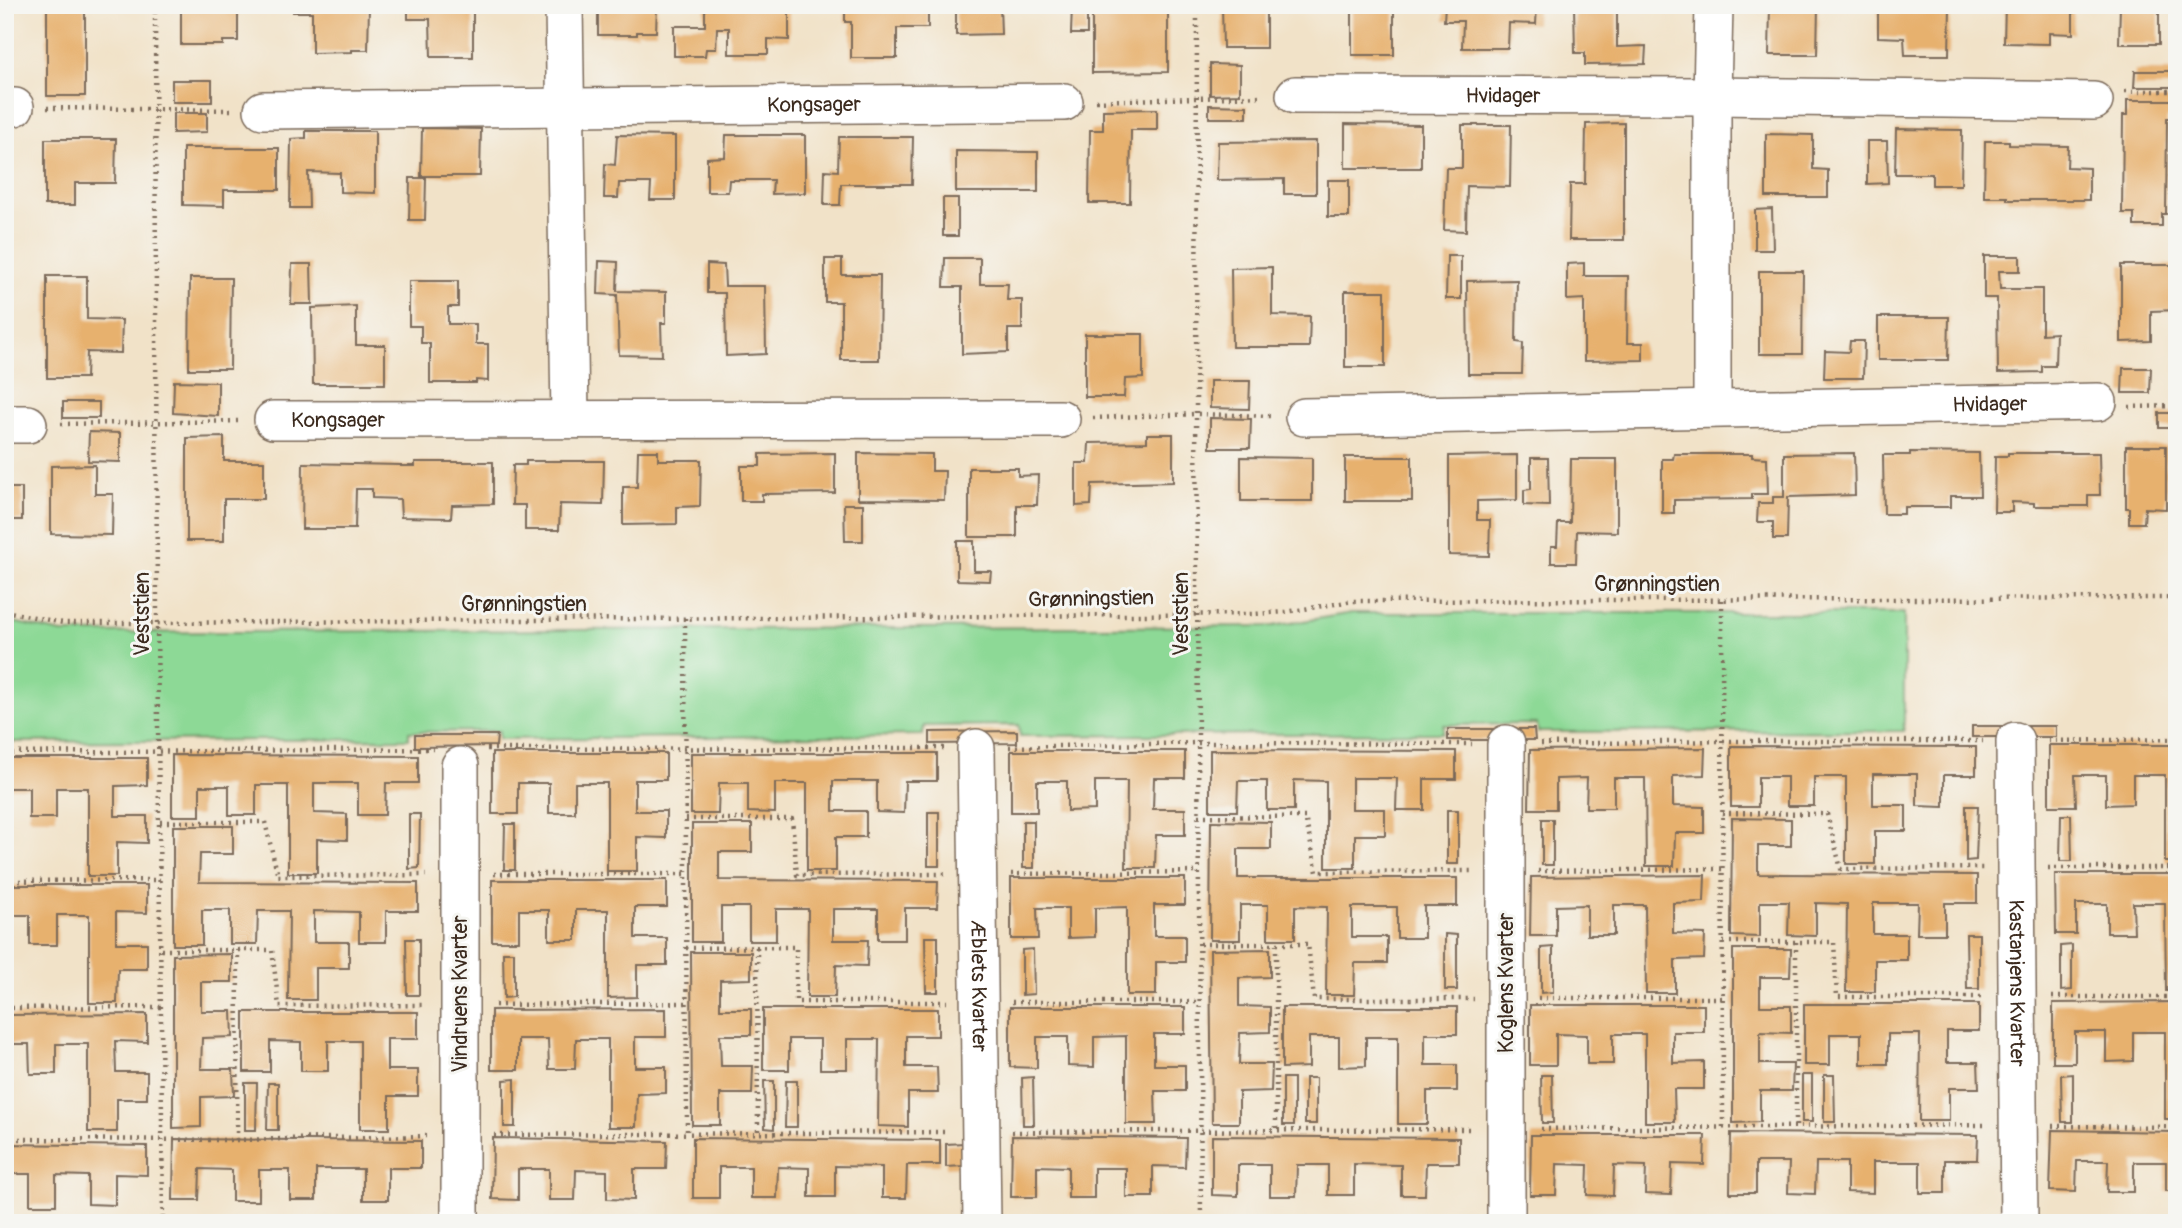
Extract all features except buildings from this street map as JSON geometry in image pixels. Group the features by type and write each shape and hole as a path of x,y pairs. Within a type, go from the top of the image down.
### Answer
{"street":[{"path":"564,5 570,419"},
{"path":"1712,409 1714,5"},
{"name":"Hvidager","path":"1295,95 1712,96 2094,101"},
{"name":"Kongsager","path":"262,110 1064,102"},
{"name":"Hvidager","path":"1304,417 2098,402"},
{"name":"Kongsager","path":"274,420 1061,419"},
{"name":"Kastanjens Kvarter","path":"2015,741 2019,1223"},
{"name":"Koglens Kvarter","path":"1506,1223 1507,744"},
{"name":"Æblets Kvarter","path":"976,748 982,1223"},
{"name":"Vindruens Kvarter","path":"460,1223 460,874 464,755"}],"path":[{"name":"Veststien","path":"155,5 163,1223"},
{"name":"Veststien","path":"1197,5 1196,414 1201,1223"},
{"path":"2094,101 2099,92 2177,91"},
{"path":"1064,102 1295,95"},
{"path":"10,107 262,110"},
{"path":"2098,402 2101,407 2177,406"},
{"path":"1061,419 1196,414 1304,417"},
{"path":"17,424 158,424 274,420"},
{"name":"Grønningstien","path":"5,611 62,623 158,623 1197,614 1275,612 1353,601 2177,598"},
{"path":"1722,600 1723,1127"},
{"path":"685,618 687,1133"},
{"path":"5,753 464,755 685,747 976,748 1198,743 1507,744 2177,739"},
{"path":"1722,813 1827,814 1841,869 2177,868"},
{"path":"1198,816 1305,817 1317,872 1722,869"},
{"path":"685,819 792,819 797,875 1199,872"},
{"path":"159,822 265,822 278,876 686,874"},
{"path":"5,881 160,880"},
{"path":"1723,942 1834,942 1837,997 2177,997"},
{"path":"1796,942 1796,1126"},
{"path":"1199,944 1308,944 1314,999 1723,998"},
{"path":"1276,944 1276,1130"},
{"path":"757,947 758,1133"},
{"path":"686,948 796,947 796,1002 1200,1002"},
{"path":"160,950 272,950 279,1006 686,1003"},
{"path":"237,1140 238,950"},
{"path":"5,1008 161,1007"},
{"path":"5,1139 237,1140 460,1135 1796,1126 2177,1127"}],"green space":[{"path":"1352,613 1904,613 1904,731 1538,732 1537,724 1444,725 1443,733 1020,736 1019,725 924,726 923,735 499,739 499,731 409,732 409,739 5,742 5,620 62,633 1273,626"}]}
